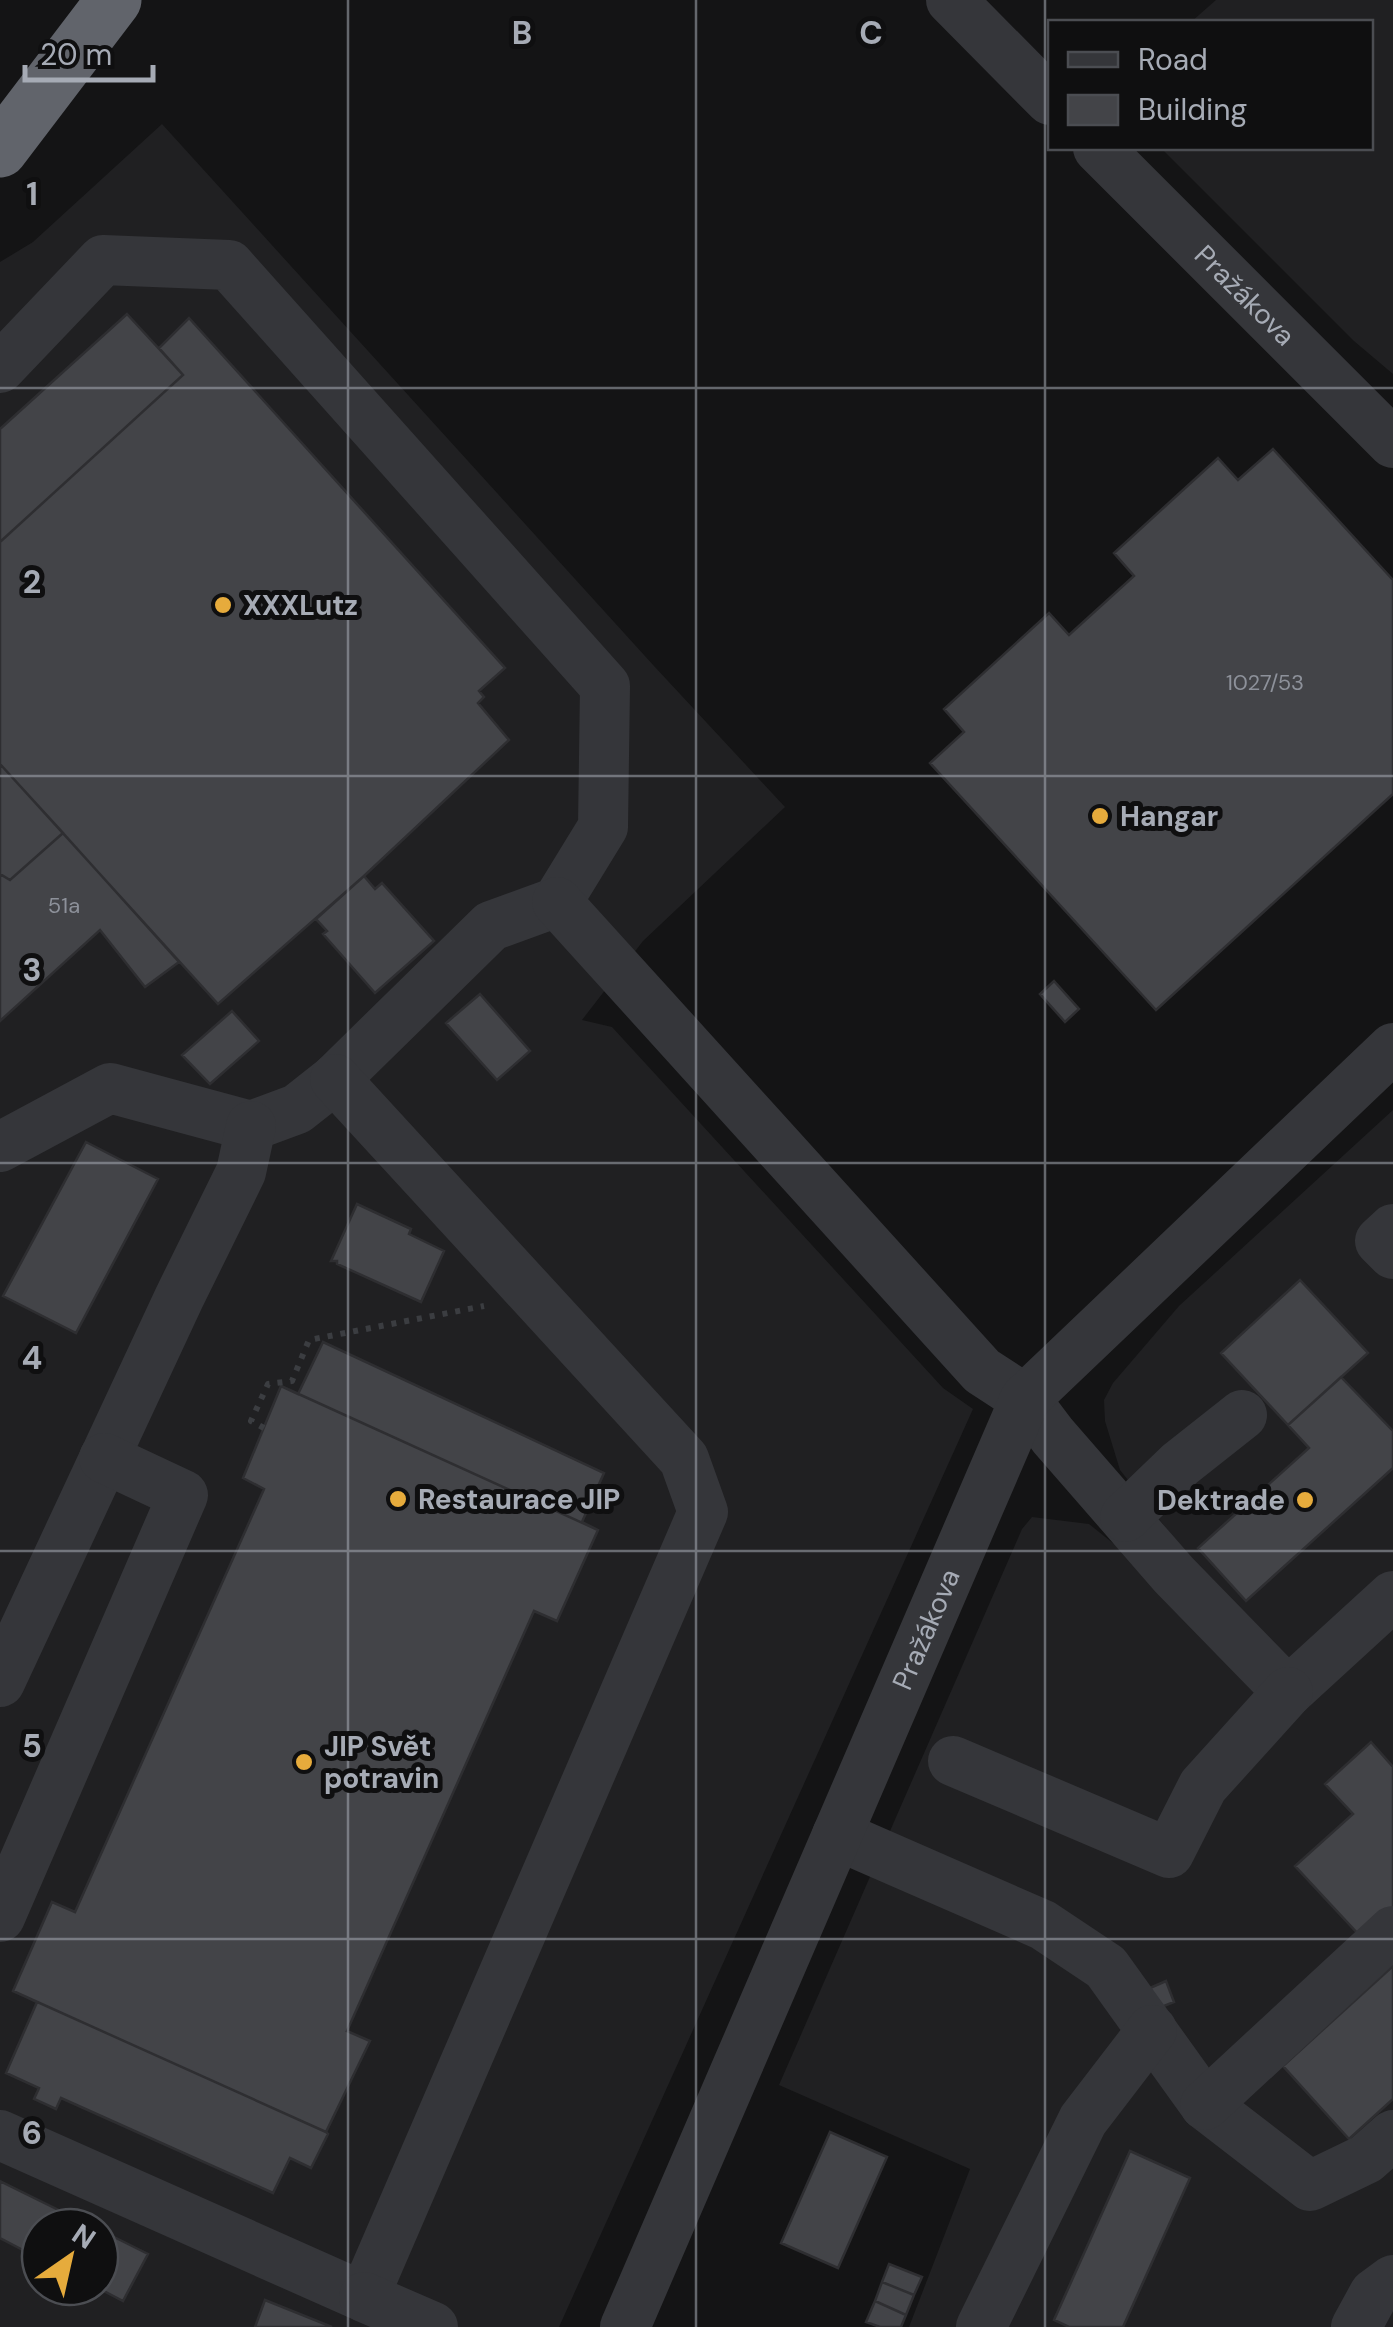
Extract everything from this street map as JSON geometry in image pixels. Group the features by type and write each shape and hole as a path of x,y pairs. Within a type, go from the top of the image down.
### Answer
{"highway":[{"path":"0,150 114,0"}],"street":[{"path":"951,0 1048,98"},
{"name":"Pražákova","path":"1100,150 1393,443"},
{"path":"0,368 103,260 229,265 605,686 604,827 557,902 491,926 335,1078 297,1109 251,1126 110,1088 0,1147"},
{"path":"557,902 982,1371 1025,1399 1174,1575 1288,1692"},
{"name":"Pražákova","path":"625,2327 1025,1399 1393,1048"},
{"path":"335,1078 684,1459 703,1512 364,2297"},
{"path":"0,1682 241,1172 251,1126"},
{"path":"1393,1230 1380,1240 1393,1254"},
{"path":"1125,1517 1180,1464 1242,1415"},
{"path":"0,1917 183,1496 104,1458"},
{"path":"953,1761 1169,1852 1203,1786 1288,1692 1393,1596"},
{"path":"838,1835 1043,1925 1106,1967 1205,2106 1310,2186 1366,2159 1393,2135"},
{"path":"1205,2106 1393,1932"},
{"path":"981,2327 1083,2120 1152,2030"},
{"path":"0,2135 434,2327"},
{"path":"1356,2327 1374,2294 1393,2280"}],"path":[{"path":"264,1428 251,1422 268,1384 292,1382 310,1340 500,1303 522,1282"}],"shaded area":[{"path":"1216,0 1393,0 1393,374 1354,341 1163,150 1373,150 1373,20 1193,20"},
{"path":"162,124 785,807 643,941 582,1020 612,1027 943,1388 973,1409 559,2327 0,2327 0,262 33,242"},
{"path":"1393,1110 1393,2327 909,2327 970,2169 779,2085 1022,1529 1032,1517 1089,1524 1114,1544 1189,1557 1120,1470 1105,1421 1104,1400 1113,1383 1179,1306"}],"building":[{"path":"127,314 183,375 0,542 0,429"},
{"name":"XXXLutz","path":"189,318 505,668 479,691 484,697 478,703 509,740 364,876 218,1004 0,764 0,542 183,375 159,348"},
{"path":"1273,449 1393,580 1393,794 1156,1010 930,763 964,732 944,709 1049,613 1069,635 1134,576 1114,553 1218,458 1238,480"},
{"path":"0,764 63,833 10,880 0,874"},
{"path":"63,833 179,962 145,987 100,930 0,1021 0,874 10,880"},
{"path":"364,876 375,889 382,883 434,941 375,993 323,934 327,931 316,919"},
{"path":"1054,981 1079,1009 1065,1022 1040,994"},
{"path":"480,994 530,1051 497,1080 446,1023"},
{"path":"232,1011 259,1041 210,1084 182,1055"},
{"path":"86,1142 158,1179 76,1333 3,1296"},
{"path":"357,1204 411,1229 409,1234 444,1251 421,1302 331,1261"},
{"path":"1300,1280 1368,1353 1288,1425 1221,1353"},
{"name":"JIP Svět potravin","path":"323,1342 604,1473 582,1522 598,1530 557,1621 534,1611 347,2031 370,2041 328,2134 311,2168 290,2158 273,2193 61,2098 56,2109 34,2099 39,2088 6,2073 37,2002 13,1991 52,1902 75,1912 264,1489 243,1478 281,1386 298,1394"},
{"name":"Dektrade","path":"1341,1377 1393,1431 1393,1468 1246,1601 1198,1548 1309,1448 1288,1425"},
{"name":"JIP Svět potravin","path":"281,1386 598,1530 557,1621 534,1611 347,2031 370,2041 326,2132 13,1991 52,1902 75,1912 264,1489 243,1478"},
{"path":"1371,1742 1393,1767 1393,1908 1361,1937 1295,1866 1353,1814 1325,1784"},
{"path":"1393,1966 1393,2099 1349,2139 1283,2066"},
{"path":"1166,1981 1174,2002 1159,2008 1150,1988"},
{"path":"830,2132 887,2157 838,2268 781,2243"},
{"path":"1130,2151 1190,2178 1123,2327 1069,2327 1054,2320"},
{"path":"0,2181 53,2207 20,2207 20,2248 0,2238"},
{"path":"120,2240 148,2254 123,2301 120,2299"},
{"path":"889,2264 922,2277 914,2295 882,2282"},
{"path":"882,2282 914,2295 906,2315 875,2301"},
{"path":"265,2300 332,2327 255,2327"},
{"path":"875,2301 906,2315 901,2327 866,2322"}],"place":[{"name":"XXXLutz","path":"223,605"},
{"name":"Hangar","path":"1100,816"},
{"name":"Restaurace JIP","path":"398,1499"},
{"name":"Dektrade","path":"1305,1500"},
{"name":"JIP Svět potravin","path":"304,1762"}]}
